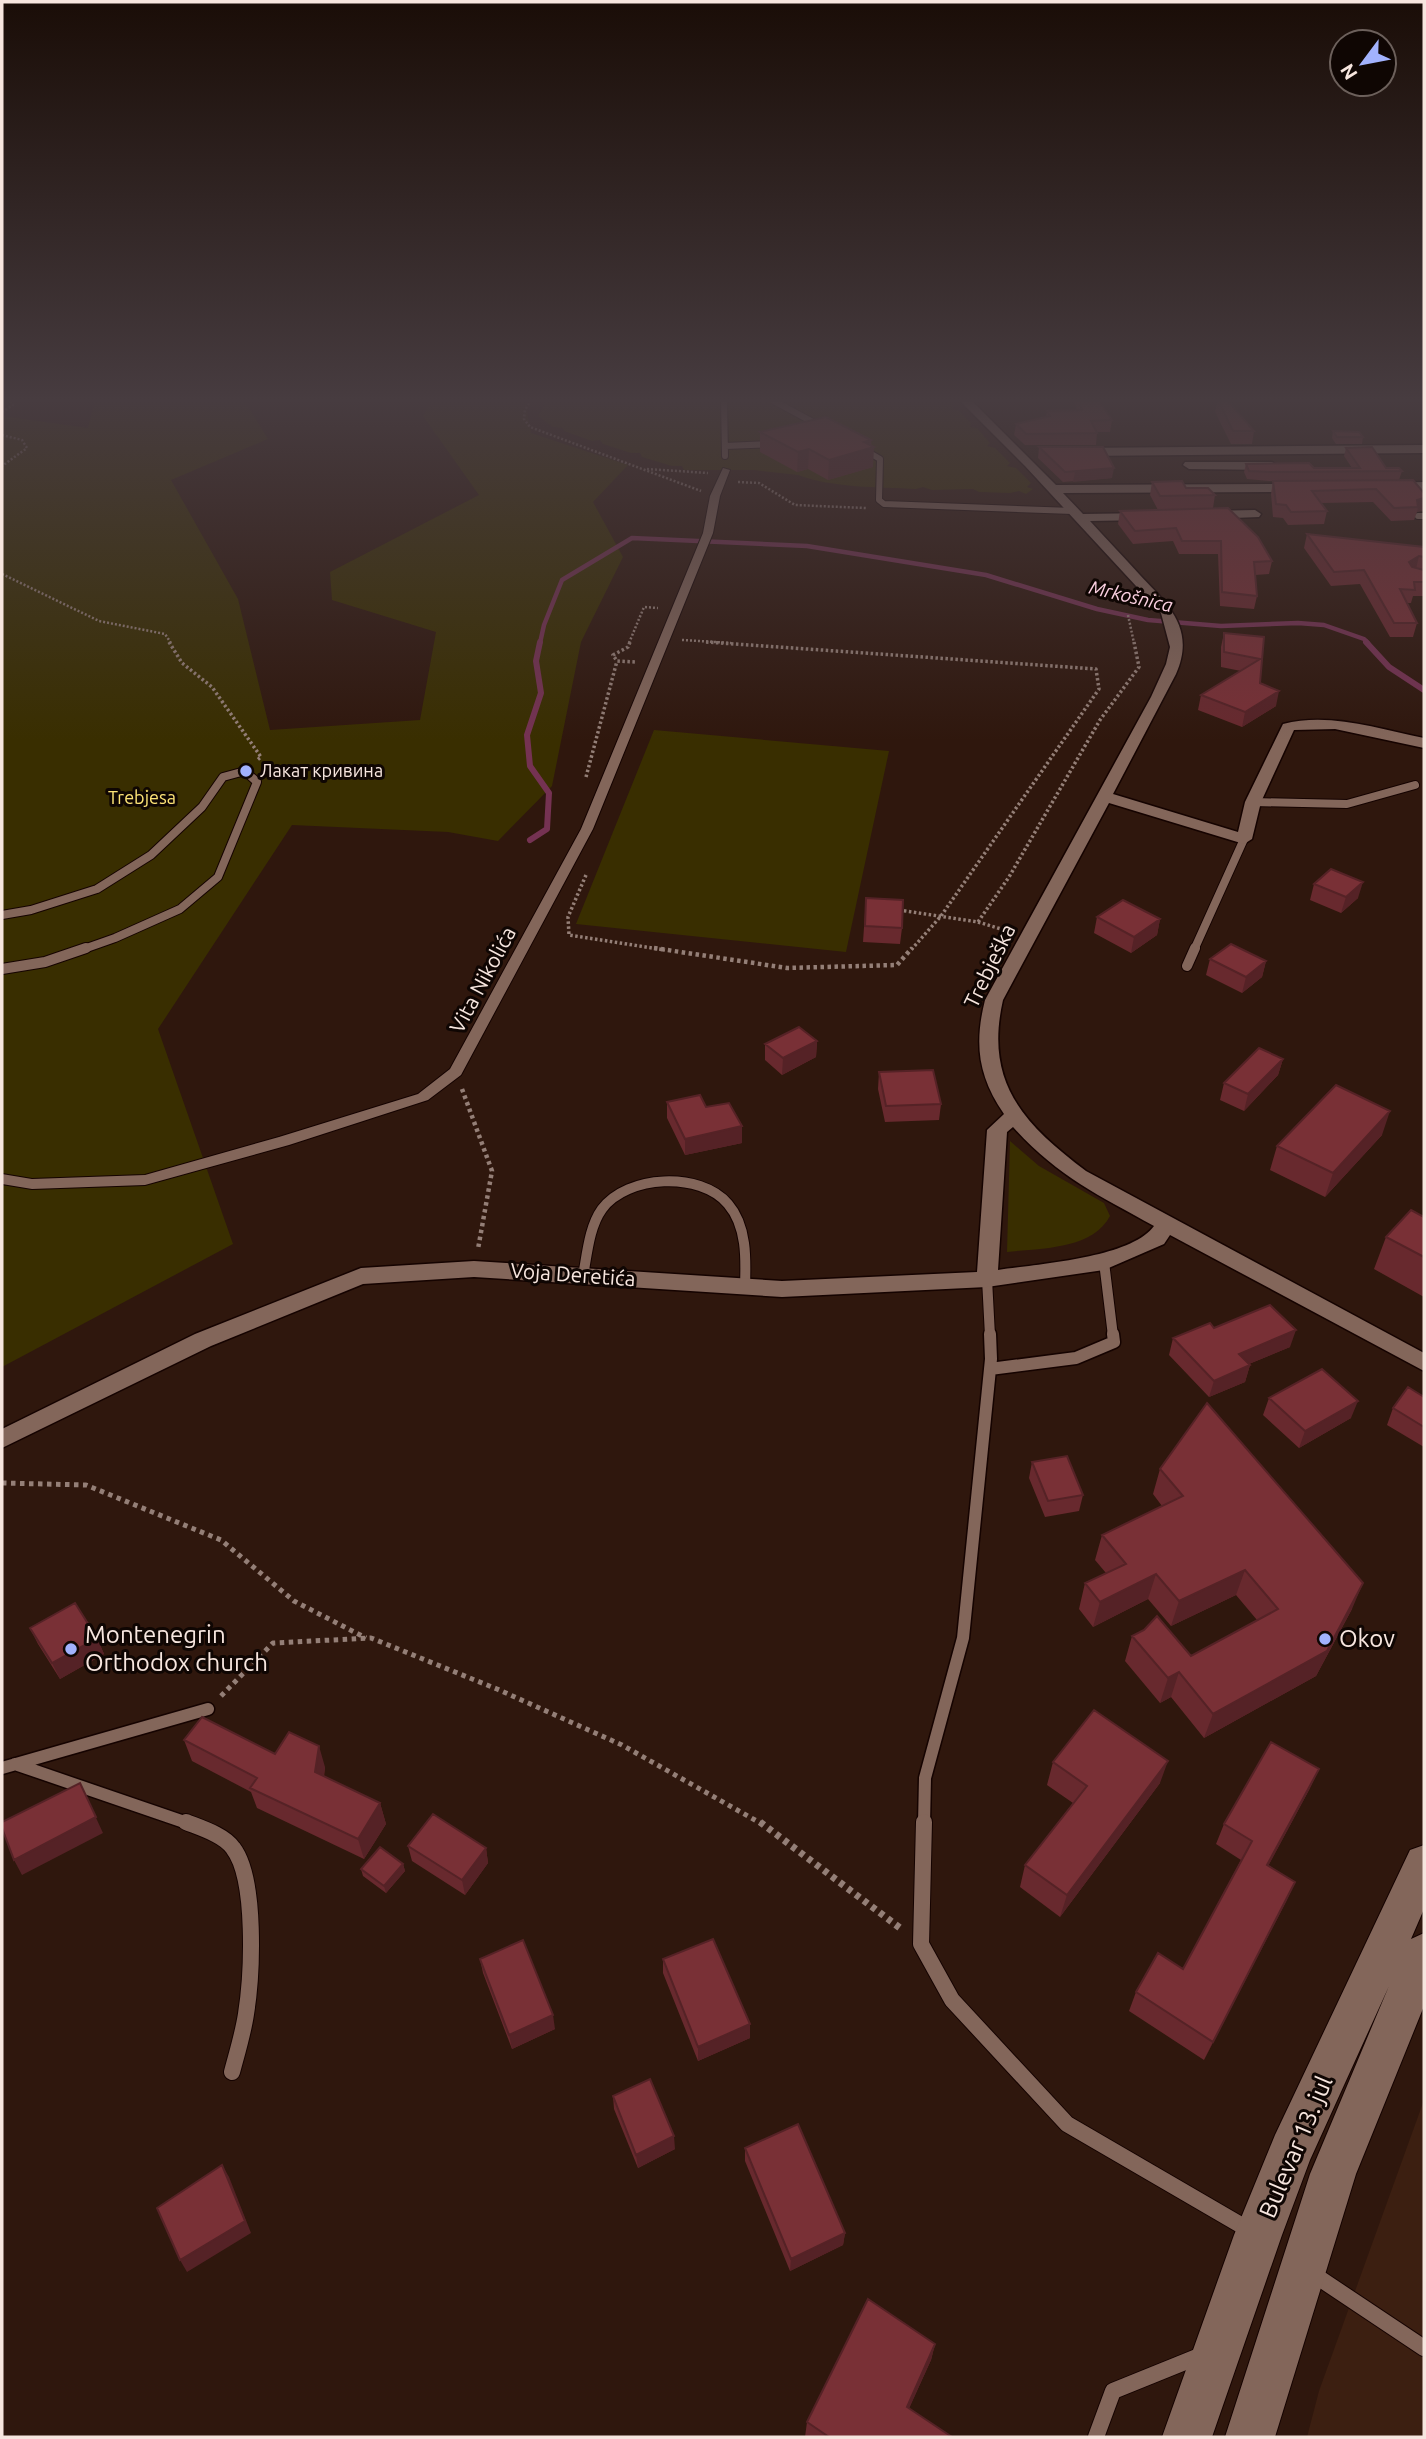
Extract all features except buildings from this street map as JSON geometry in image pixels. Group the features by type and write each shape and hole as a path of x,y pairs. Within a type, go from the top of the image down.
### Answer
{"main road":[{"name":"Bulevar 13. jul","path":"1250,2437 1280,2250 1291,2151 1424,1864"},
{"name":"Bulevar 13. jul","path":"1187,2437 1217,2349 1337,2166 1424,1954"}],"street":[{"name":"Vita Nikolića","path":"2,1179 32,1184 145,1180 284,1142 423,1097 456,1072 587,829 708,533 712,514"},
{"path":"1187,515 1227,514"},
{"path":"1076,515 1160,516"},
{"name":"Trebješka","path":"1076,515 1167,612 1177,634 1178,649 1158,697 994,1000 987,1026 986,1047 991,1073 1014,1116 1042,1147 1079,1176 1424,1363"},
{"path":"1105,797 1244,839 1253,802 1288,727 1295,724 1321,723 1424,743"},
{"path":"987,1279 998,1130 1014,1116"},
{"name":"Voja Deretića","path":"2,1439 203,1340 361,1276 474,1269 782,1289 987,1279 1104,1262 1156,1239 1166,1225"}],"lane":[{"path":"1055,514 1076,515"},
{"path":"2,915 31,910 97,889 151,855 202,807 223,777 245,771 257,782 218,877 180,909 115,938 45,961 2,969"},
{"path":"1253,802 1347,804 1415,785"},
{"path":"1187,966 1244,839"},
{"path":"583,1276 592,1231 604,1206 632,1186 669,1182 708,1188 728,1204 746,1246 745,1286"},
{"path":"990,1368 1076,1358 1115,1342 1104,1262"},
{"path":"987,1279 990,1368 963,1638 925,1778 921,1944 952,2000 1067,2124 1280,2250 1424,2348"},
{"path":"8,1766 208,1709"},
{"path":"8,1766 187,1822 233,1845 243,1870 248,1907 250,1963 246,2015 232,2072"},
{"path":"1096,2437 1113,2391 1217,2349"}],"path":[{"path":"2,574 99,621 165,634 182,663 212,687 261,757 253,764"},
{"path":"584,784 617,661 613,655 628,647 644,607 676,608"},
{"path":"978,922 1009,877 1100,720 1139,667 1128,615"},
{"path":"589,867 568,917 569,935 787,968 897,965 941,916 1099,689 1096,669 664,639"},
{"path":"617,661 654,662"},
{"path":"894,909 978,922 1028,937"},
{"path":"456,1072 492,1171 474,1269"},
{"path":"2,1483 86,1485 221,1540 293,1601 367,1638 497,1689 622,1745 758,1821 921,1944"},
{"path":"208,1709 273,1643 367,1638"}],"shaded area":[{"path":"1424,2100 1424,2437 1307,2437 1319,2391"}],"green space":[{"name":"Trebjesa","path":"2,514 190,514 238,599 270,730 420,720 436,632 332,600 330,572 443,514 599,514 623,557 581,642 552,786 498,841 448,832 292,825 158,1029 233,1244 2,1367"},
{"path":"654,730 889,751 846,952 576,924"},
{"path":"1010,1141 1039,1166 1104,1203 1110,1216 1102,1227 1091,1235 1064,1245 1007,1252"}],"waterway":[{"name":"Mrkošnica","path":"540,643 544,625 562,580 632,538 807,546 986,575 1097,609 1148,620 1221,626 1298,623 1324,625 1364,639 1368,643"},
{"name":"Mrkošnica","path":"530,840 547,829 549,793 530,766 527,735 541,693 536,661 540,642"},
{"name":"Mrkošnica","path":"1366,642 1389,667 1424,690"}],"place":[{"name":"Лакат кривина","path":"246,771"},
{"name":"Okov","path":"1325,1639"},
{"name":"Montenegrin Orthodox church","path":"71,1649"}]}
